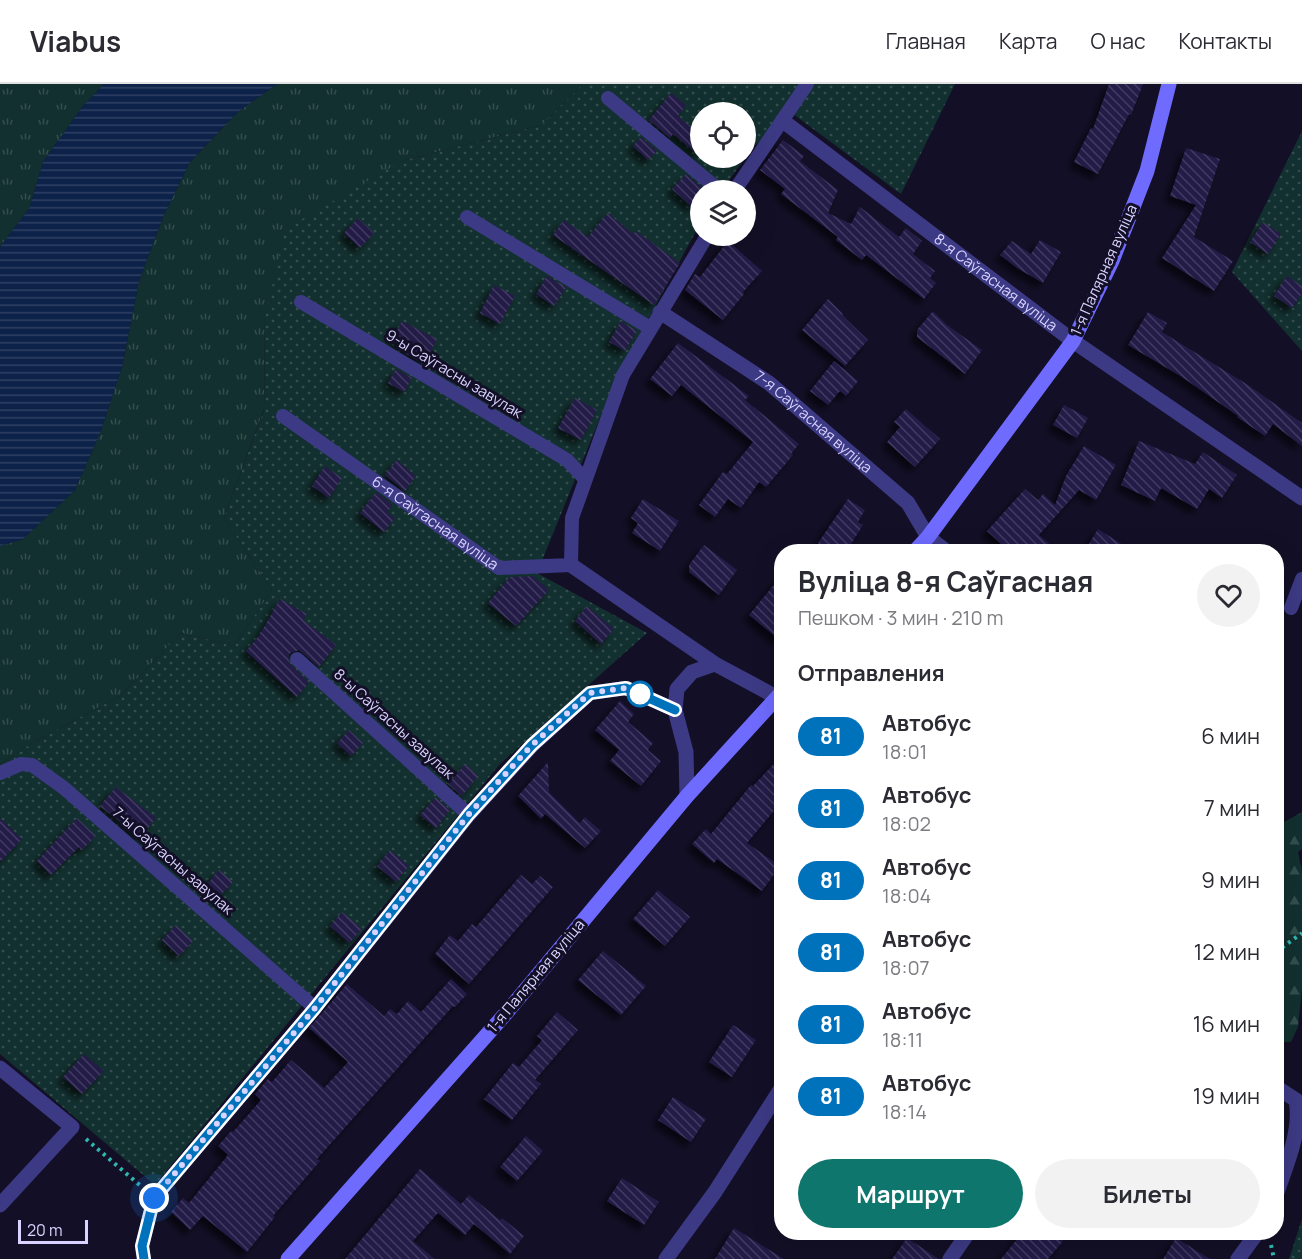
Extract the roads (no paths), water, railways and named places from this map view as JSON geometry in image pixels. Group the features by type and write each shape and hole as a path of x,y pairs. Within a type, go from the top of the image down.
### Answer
{"street":[{"name":"1-я Палярная вуліца","path":"921,544 1073,341 1112,261 1148,171 1169,84"},
{"name":"8-я Саўгасная вуліца","path":"783,122 1073,341 1302,498"},
{"name":"7-я Саўгасная вуліца","path":"660,312 769,382 908,503 928,537 937,544"},
{"path":"571,565 715,664 774,693"},
{"path":"687,796 686,752 675,710 677,689 692,672 715,664"},
{"name":"1-я Палярная вуліца","path":"288,1259 507,1012 687,796 774,702"},
{"path":"0,1068 72,1126 0,1205"},
{"path":"1284,1093 1296,1100 1299,1111 1296,1132 1284,1170"},
{"path":"666,1259 716,1192 774,1100"},
{"path":"951,1259 963,1240"},
{"path":"1238,1259 1252,1240"}],"lane":[{"path":"742,180 807,84"},
{"path":"608,98 707,180"},
{"path":"467,218 650,328"},
{"path":"571,565 572,518 622,375 701,246"},
{"name":"9-ы Саўгасны завулак","path":"302,302 567,460 585,479"},
{"name":"6-я Саўгасная вуліца","path":"282,416 499,568 571,565"},
{"path":"1291,608 1302,579"},
{"name":"8-ы Саўгасны завулак","path":"297,659 469,814"},
{"path":"144,1259 142,1246 154,1198 315,1008 469,814 532,745 590,693 626,688 675,710"},
{"name":"7-ы Саўгасны завулак","path":"0,773 21,764 32,765 64,788 315,1008"}],"water":[{"path":"104,84 277,84 238,112 190,162 163,217 139,281 122,367 100,433 75,490 23,539 0,546 0,247 29,209 43,162 83,106"}]}
